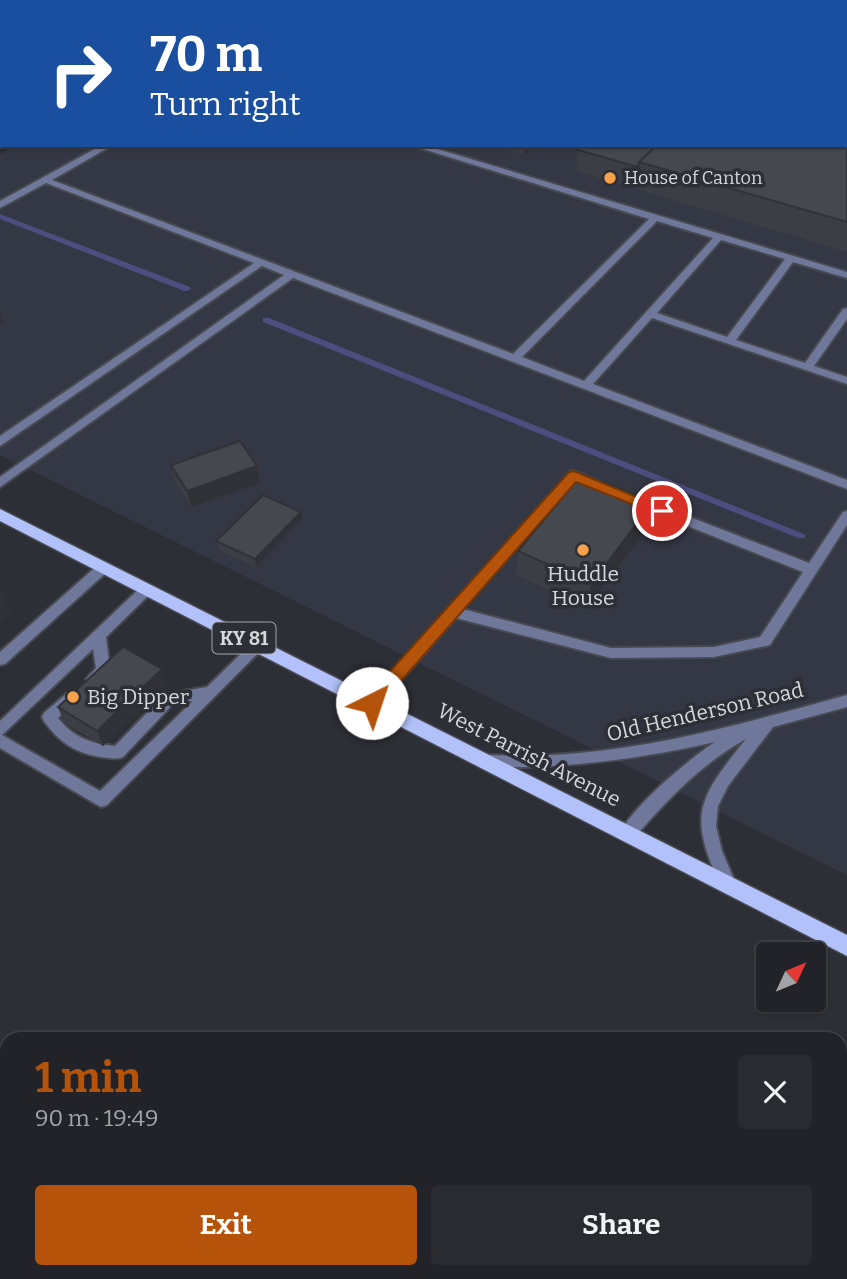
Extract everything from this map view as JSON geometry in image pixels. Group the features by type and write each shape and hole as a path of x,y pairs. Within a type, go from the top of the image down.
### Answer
{"main road":[{"name":"West Parrish Avenue","path":"0,514 847,946"}],"street":[{"path":"0,205 105,147"},
{"path":"421,147 847,275"},
{"path":"45,180 847,485"},
{"path":"514,359 655,218"},
{"path":"585,386 719,237"},
{"path":"729,341 791,258"},
{"path":"0,442 260,263"},
{"path":"0,483 290,275"},
{"path":"807,368 847,311"},
{"path":"650,314 847,381"},
{"path":"372,703 574,475 812,570"},
{"path":"453,612 611,653 714,652 765,641 847,515"},
{"path":"0,660 104,567"},
{"path":"0,730 148,589"},
{"path":"99,637 103,670 49,717 61,734 78,748 118,753 170,698 207,693"},
{"path":"0,741 101,800 207,693 259,645"},
{"name":"Old Henderson Road","path":"487,761 520,764 591,759 657,748 847,701"},
{"path":"628,833 659,797 716,747 768,722"},
{"path":"728,884 713,852 708,814 717,791 768,722"}],"shaded area":[{"path":"12,147 847,147 847,875 0,455 0,154"}],"building":[{"path":"581,147 655,147 639,162 638,167 578,150"},
{"path":"655,147 847,147 847,222 639,162"},
{"path":"240,441 257,466 187,491 171,465"},
{"name":"Huddle House","path":"582,474 653,502 591,584 518,551"},
{"path":"263,495 301,512 255,559 216,541"},
{"path":"123,647 162,669 97,731 58,707"}],"waterway":[{"path":"0,216 187,289"},
{"path":"266,320 801,536"}],"place":[{"name":"House of Canton","path":"610,178"},
{"name":"Huddle House","path":"583,550"},
{"name":"Big Dipper","path":"73,697"}],"route":[{"path":"372,703 574,475 662,511"}]}
